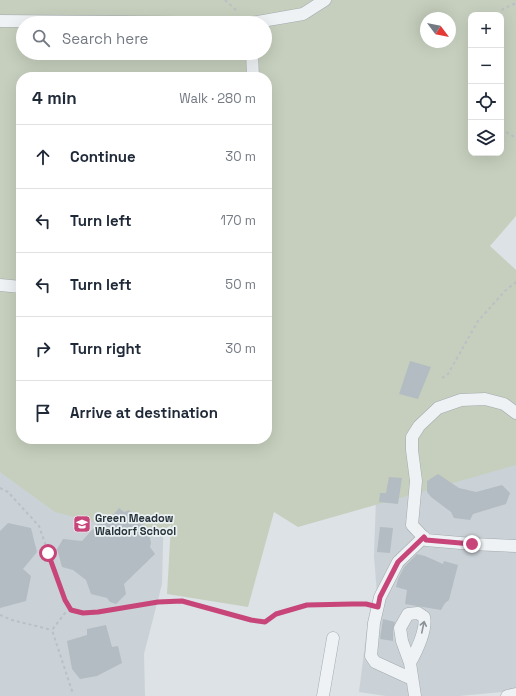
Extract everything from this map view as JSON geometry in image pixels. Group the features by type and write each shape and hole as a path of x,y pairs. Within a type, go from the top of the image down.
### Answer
{"street":[{"path":"272,19 303,14 325,0"},
{"path":"0,21 16,21"},
{"path":"252,60 253,72"},
{"path":"0,285 16,287"},
{"path":"516,413 504,404 485,399 462,400 438,408 419,426 412,437 416,481 412,525 426,540 516,546"},
{"path":"412,679 375,662 371,656 374,623 380,597 398,562 424,537"},
{"path":"323,696 333,638"},
{"path":"410,663 415,696"},
{"path":"507,696 516,694"}],"path":[{"path":"500,12 503,9 516,4"},
{"path":"504,130 516,138"},
{"path":"442,378 448,374 478,321 505,291 516,282"},
{"path":"0,488 8,492 39,526 65,600 71,610"},
{"path":"52,630 64,613 71,610 91,613 158,602 182,601 251,620 265,622 276,614 307,605 366,604 378,607"},
{"path":"0,615 12,620 52,630"},
{"path":"52,630 73,694"}],"shaded area":[{"path":"516,394 516,688 502,692 459,696 386,696 359,692 368,620 378,607 374,556 376,499"},
{"name":"Green Meadow Waldorf School","path":"0,457 165,465 162,584 144,654 145,696 0,696"}],"green space":[{"path":"0,0 516,0 516,216 490,246 516,270 516,465 298,527 274,512 248,607 167,594 171,525 152,537 55,512 0,472"}],"building":[{"path":"410,361 431,367 418,399 399,394"},
{"path":"438,474 459,488 476,492 502,485 510,493 506,504 473,514 470,520 454,518 451,512 431,497 427,492 427,481"},
{"path":"389,477 402,478 398,504 379,502 380,493 386,493"},
{"path":"119,508 124,512 129,510 148,529 151,543 150,547 155,554 124,584 126,594 116,604 110,602 107,598 91,594 86,580 73,570 62,567 57,549 63,539 82,541 102,519 106,523"},
{"path":"8,523 31,528 37,552 23,569 31,576 26,601 0,608 0,531"},
{"path":"380,527 393,528 390,553 377,552"},
{"path":"417,554 443,564 444,561 458,565 449,600 445,603 441,610 405,604 407,590 396,587 404,567"},
{"path":"383,619 395,622 393,629 393,641 380,639"},
{"path":"106,625 112,647 118,646 122,663 97,676 80,679 72,669 67,641 87,635 87,629"}],"place":[{"name":"Green Meadow Waldorf School","path":"82,524"}],"route":[{"path":"48,553 65,600 71,610 83,613 98,612 158,602 182,601 251,620 265,622 276,614 307,605 366,604 378,607 380,597 398,562 424,537 426,540 472,544"}]}
